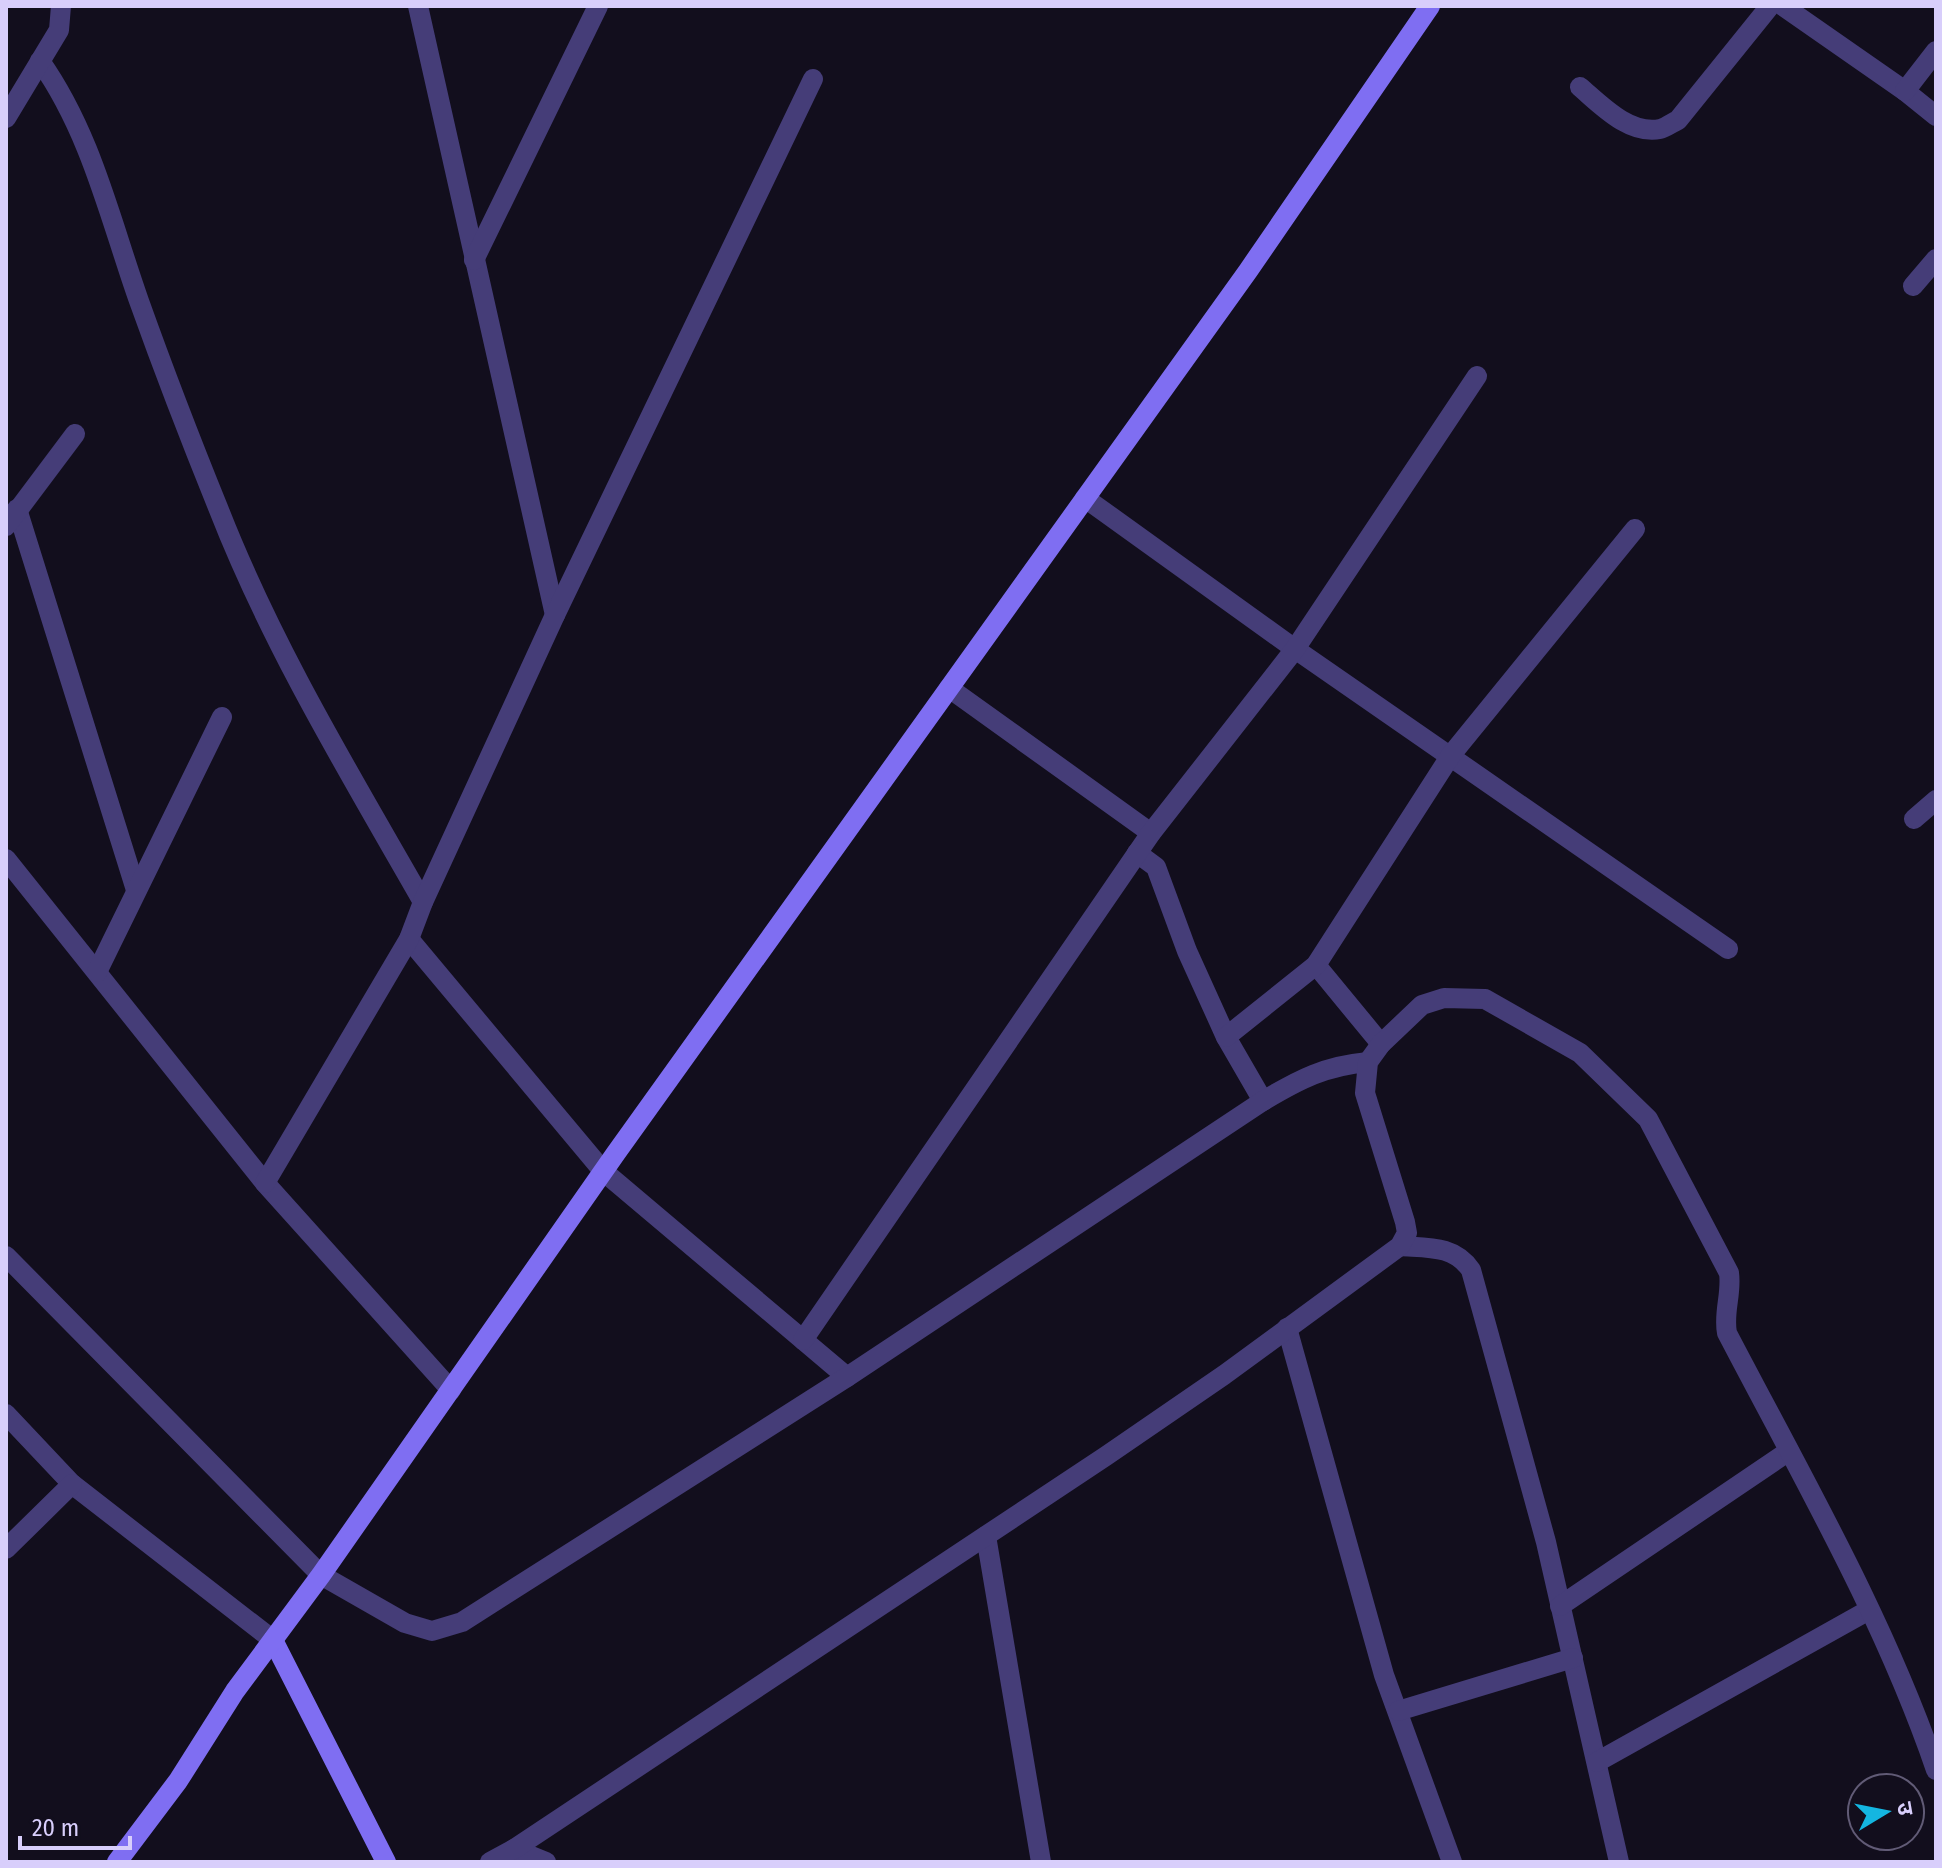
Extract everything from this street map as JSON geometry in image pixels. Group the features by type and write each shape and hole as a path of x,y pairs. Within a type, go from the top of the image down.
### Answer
{"main road":[{"path":"117,1862 178,1781 235,1691 321,1575 603,1171 1248,271 1430,6"},
{"path":"273,1640 386,1862"}],"street":[{"path":"6,118 15,89 40,61 59,30 61,6"},
{"path":"418,6 555,615"},
{"path":"474,260 598,6"},
{"path":"1580,87 1616,117 1641,128 1660,129 1678,120 1770,6"},
{"path":"1783,6 1936,116"},
{"path":"1905,91 1936,51"},
{"path":"40,61 62,93 90,154 139,302 220,513 261,608 315,714 423,902"},
{"path":"265,1183 409,939 423,902 555,615 813,79"},
{"path":"1913,286 1936,259"},
{"path":"803,1340 1151,833 1295,649 1477,376"},
{"path":"75,434 11,517 136,890"},
{"path":"1085,498 1295,649 1728,949"},
{"path":"1226,1037 1316,965 1451,755 1635,529"},
{"path":"949,688 1151,833"},
{"path":"97,972 222,717"},
{"path":"1914,819 1936,800"},
{"path":"1137,853 1156,867 1187,951 1226,1037 1263,1101"},
{"path":"6,859 265,1183 451,1390"},
{"path":"409,939 603,1171 847,1377"},
{"path":"1316,965 1381,1044"},
{"path":"490,1862 1106,1456 1400,1246 1407,1233 1365,1093 1368,1062 1381,1044 1422,1005 1444,998 1485,999 1580,1053 1648,1119 1729,1273 1724,1319 1727,1333 1869,1610 1936,1770"},
{"path":"6,1256 321,1575 405,1623 432,1631 462,1622 847,1377 1263,1101 1305,1076 1340,1064 1368,1062"},
{"path":"1400,1246 1447,1250 1462,1257 1471,1270 1546,1542 1619,1862"},
{"path":"1287,1328 1384,1675 1452,1862"},
{"path":"6,1414 72,1484 273,1640"},
{"path":"1560,1606 1789,1451"},
{"path":"6,1549 72,1484"},
{"path":"986,1536 1041,1862"},
{"path":"1597,1762 1869,1610"},
{"path":"1398,1711 1573,1658"},
{"path":"514,1849 546,1862"}]}
